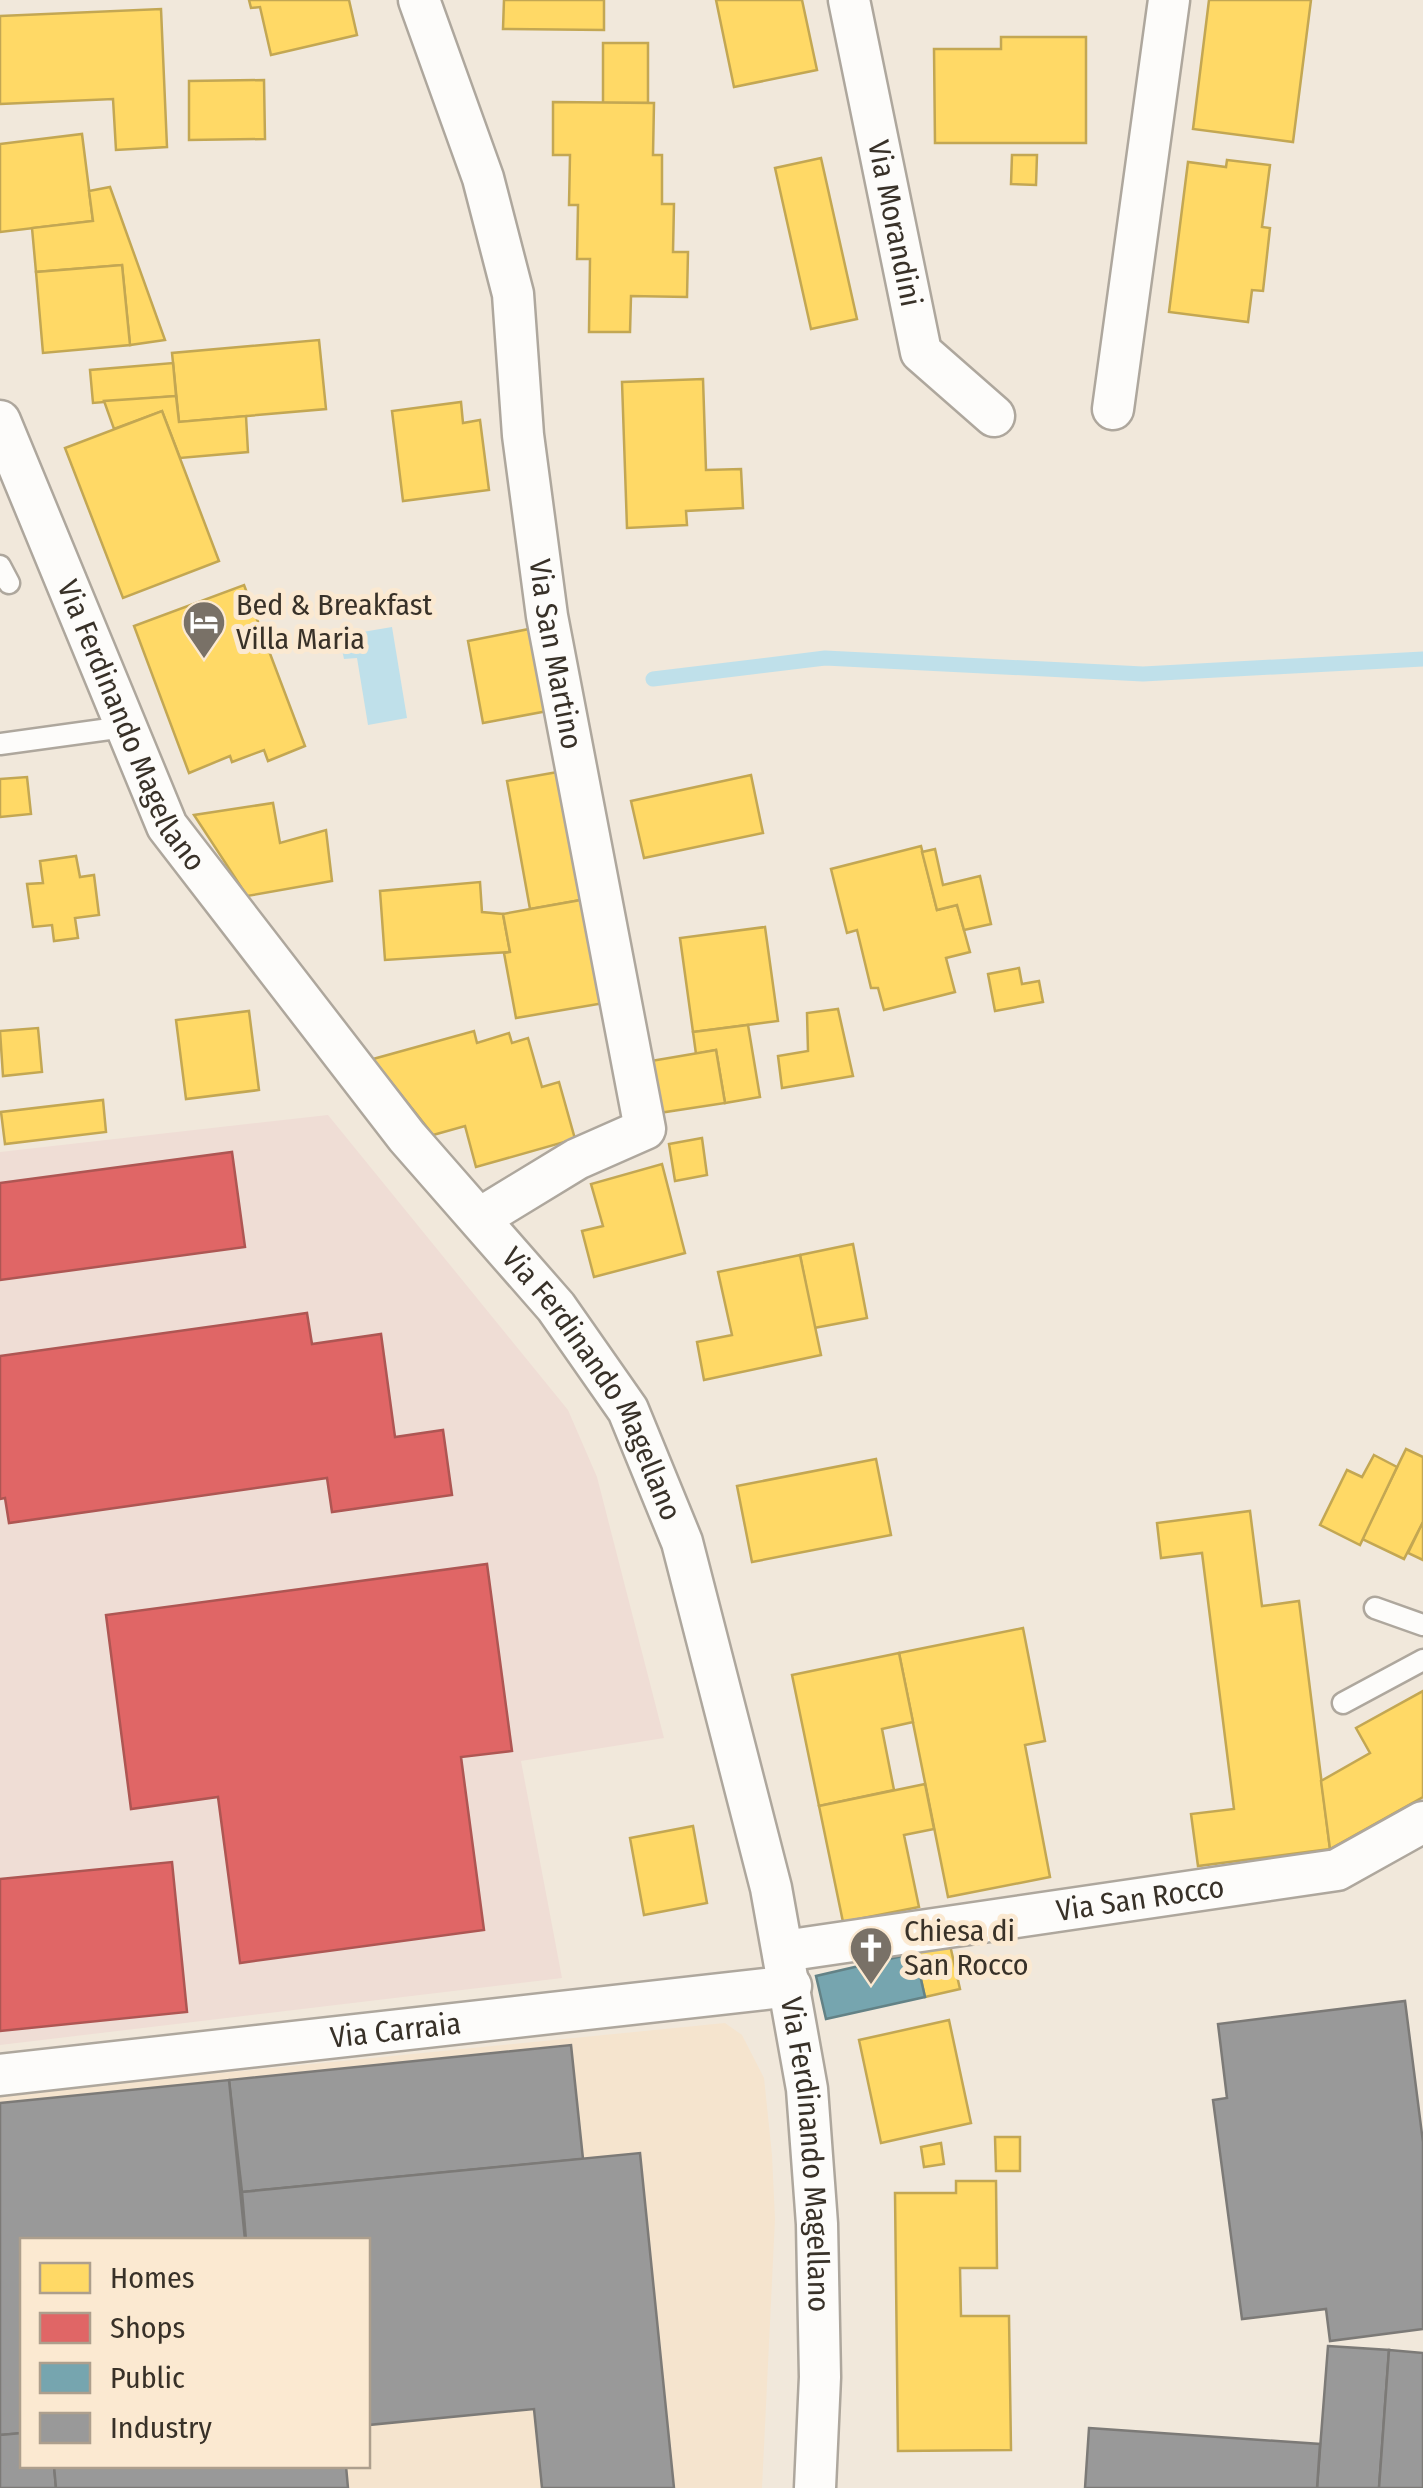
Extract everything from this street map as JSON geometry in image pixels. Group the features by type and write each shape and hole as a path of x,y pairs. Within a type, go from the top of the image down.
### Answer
{"street":[{"name":"Via San Martino","path":"419,0 483,178 513,294 523,435 547,616 645,1129 577,1158 480,1218"},
{"name":"Via Morandini","path":"849,0 921,352 994,416"},
{"path":"1113,408 1169,0"},
{"name":"Via Ferdinando Magellano","path":"0,421 168,826 370,1092 556,1306 628,1410 682,1542 717,1668 788,1969 806,2089 817,2224 820,2377 814,2488"},
{"name":"Via San Rocco","path":"788,1969 1337,1870 1423,1822"},
{"name":"Via Carraia","path":"0,2074 788,1969"}],"lane":[{"path":"0,744 124,727"},
{"path":"1374,1608 1423,1625"},
{"path":"1343,1703 1423,1660"}],"shaded area":[{"path":"328,1115 568,1410 597,1477 664,1738 521,1761 562,1978 0,2045 0,1152"},
{"path":"725,2023 742,2035 764,2078 775,2219 762,2488 0,2488 0,2095"}],"water":[{"path":"392,627 407,718 368,725 357,658 344,659 339,636"}],"building: Homes":[{"path":"249,0 349,0 357,35 271,55 260,7 251,8"},
{"path":"504,0 604,0 604,30 503,29"},
{"path":"716,0 802,0 817,70 734,87"},
{"path":"1209,0 1311,0 1293,142 1193,129"},
{"path":"161,9 167,147 116,150 113,99 0,104 0,16"},
{"path":"1001,37 1086,37 1086,143 935,143 934,49 1001,49"},
{"path":"603,43 648,43 648,103 603,103"},
{"path":"264,80 265,139 189,140 189,81"},
{"path":"553,102 654,103 653,155 662,155 662,204 674,204 673,252 688,252 687,297 631,296 630,332 589,332 590,259 577,259 578,205 569,205 570,155 553,155"},
{"path":"82,134 93,221 0,232 0,144"},
{"path":"1012,155 1037,155 1036,185 1011,184"},
{"path":"821,158 857,319 811,329 775,168"},
{"path":"1227,160 1270,165 1262,227 1270,228 1263,291 1252,290 1248,322 1169,312 1188,162 1226,167"},
{"path":"110,187 165,340 130,345 122,265 36,272 32,228 93,221 89,191"},
{"path":"122,265 130,345 43,353 36,272"},
{"path":"319,340 326,409 179,422 172,353"},
{"path":"173,363 176,396 93,403 90,370"},
{"path":"703,379 706,470 741,469 743,508 686,511 687,525 627,528 622,382"},
{"path":"176,396 179,422 246,416 248,452 180,458 162,411 114,429 104,401"},
{"path":"461,402 463,423 480,420 489,490 403,501 392,411"},
{"path":"162,411 219,561 123,598 65,448"},
{"path":"244,585 305,746 268,761 264,750 232,762 230,756 189,773 134,626"},
{"path":"539,627 553,710 483,723 468,641"},
{"path":"569,770 592,898 530,909 507,781"},
{"path":"751,775 763,833 644,858 631,801"},
{"path":"27,777 31,814 0,817 0,779"},
{"path":"273,803 280,843 326,830 332,881 247,896 194,815"},
{"path":"921,846 937,910 957,905 970,952 946,958 955,992 884,1010 878,988 871,988 857,930 847,933 831,869"},
{"path":"935,849 943,885 980,876 991,924 964,930 957,905 937,910 922,852"},
{"path":"76,856 80,877 94,875 99,915 75,918 78,938 54,941 52,925 33,927 27,884 43,883 40,861"},
{"path":"480,882 482,912 503,914 510,952 385,960 380,891"},
{"path":"592,898 610,1002 516,1018 504,953 510,952 503,914"},
{"path":"765,927 778,1021 693,1032 680,938"},
{"path":"1019,968 1022,984 1039,981 1043,1002 995,1011 988,974"},
{"path":"838,1009 853,1076 782,1088 778,1056 808,1051 807,1013"},
{"path":"249,1011 259,1090 186,1099 176,1020"},
{"path":"748,1025 760,1097 725,1103 716,1050 696,1054 693,1032"},
{"path":"38,1028 42,1072 3,1076 0,1031"},
{"path":"474,1031 477,1043 509,1033 512,1043 528,1038 542,1087 559,1082 575,1139 476,1167 465,1126 433,1135 373,1059"},
{"path":"716,1050 725,1103 659,1113 651,1061"},
{"path":"103,1100 106,1132 5,1144 1,1112"},
{"path":"702,1138 707,1175 675,1181 669,1144"},
{"path":"662,1164 685,1253 594,1277 582,1231 603,1226 591,1184"},
{"path":"853,1244 867,1318 814,1328 800,1255"},
{"path":"800,1255 821,1355 704,1380 697,1342 732,1335 718,1272"},
{"path":"1406,1449 1423,1457 1423,1522 1404,1559 1362,1539"},
{"path":"1374,1455 1397,1467 1360,1545 1320,1525 1347,1470 1362,1477"},
{"path":"876,1459 891,1535 752,1562 737,1486"},
{"path":"1250,1511 1262,1606 1299,1601 1330,1849 1198,1866 1191,1814 1234,1809 1202,1553 1161,1558 1157,1523"},
{"path":"1423,1522 1423,1560 1408,1553"},
{"path":"1023,1628 1045,1741 1025,1745 1050,1877 948,1897 899,1653"},
{"path":"899,1653 913,1722 882,1729 894,1790 819,1806 792,1675"},
{"path":"1423,1691 1423,1797 1330,1849 1321,1781 1370,1753 1356,1728"},
{"path":"925,1784 934,1829 904,1835 919,1907 843,1922 819,1806"},
{"path":"693,1826 707,1903 644,1915 630,1838"},
{"path":"950,1945 960,1989 925,1997 915,1953"},
{"path":"949,2020 971,2123 881,2143 859,2040"},
{"path":"995,2137 1020,2137 1020,2171 996,2171"},
{"path":"941,2143 944,2164 924,2167 921,2147"},
{"path":"956,2181 996,2181 997,2268 960,2268 961,2316 1009,2316 1011,2450 898,2451 895,2193 956,2193"}],"building: Shops":[{"path":"232,1152 245,1247 0,1280 0,1183"},
{"path":"307,1313 312,1344 381,1334 395,1437 443,1430 452,1495 332,1512 327,1478 9,1523 5,1498 0,1499 0,1356"},
{"path":"487,1564 512,1751 461,1757 484,1930 240,1963 218,1797 131,1809 106,1615"},
{"path":"172,1862 187,2012 0,2031 0,1879"}],"building: Public":[{"name":"Chiesa di San Rocco","path":"915,1953 925,1997 826,2019 816,1976"}],"building: Industry":[{"path":"1405,2001 1423,2142 1423,2329 1330,2341 1326,2309 1242,2319 1213,2100 1227,2098 1218,2024"},
{"path":"571,2045 583,2159 242,2192 229,2080"},
{"path":"229,2080 245,2238 20,2238 20,2433 0,2435 0,2103"},
{"path":"640,2153 674,2488 542,2488 534,2409 370,2425 370,2238 246,2238 242,2192"},
{"path":"1328,2346 1389,2350 1379,2488 1317,2488"},
{"path":"1389,2350 1423,2353 1423,2488 1379,2488"},
{"path":"1089,2428 1320,2444 1317,2488 1085,2488"},
{"path":"20,2433 20,2468 54,2468 56,2488 0,2488 0,2435"},
{"path":"54,2468 346,2468 348,2488 56,2488"}],"waterway":[{"path":"653,679 825,658 1143,674 1423,659"}],"place":[{"name":"Bed & Breakfast Villa Maria","path":"204,660"},
{"name":"Chiesa di San Rocco","path":"871,1986"}]}
